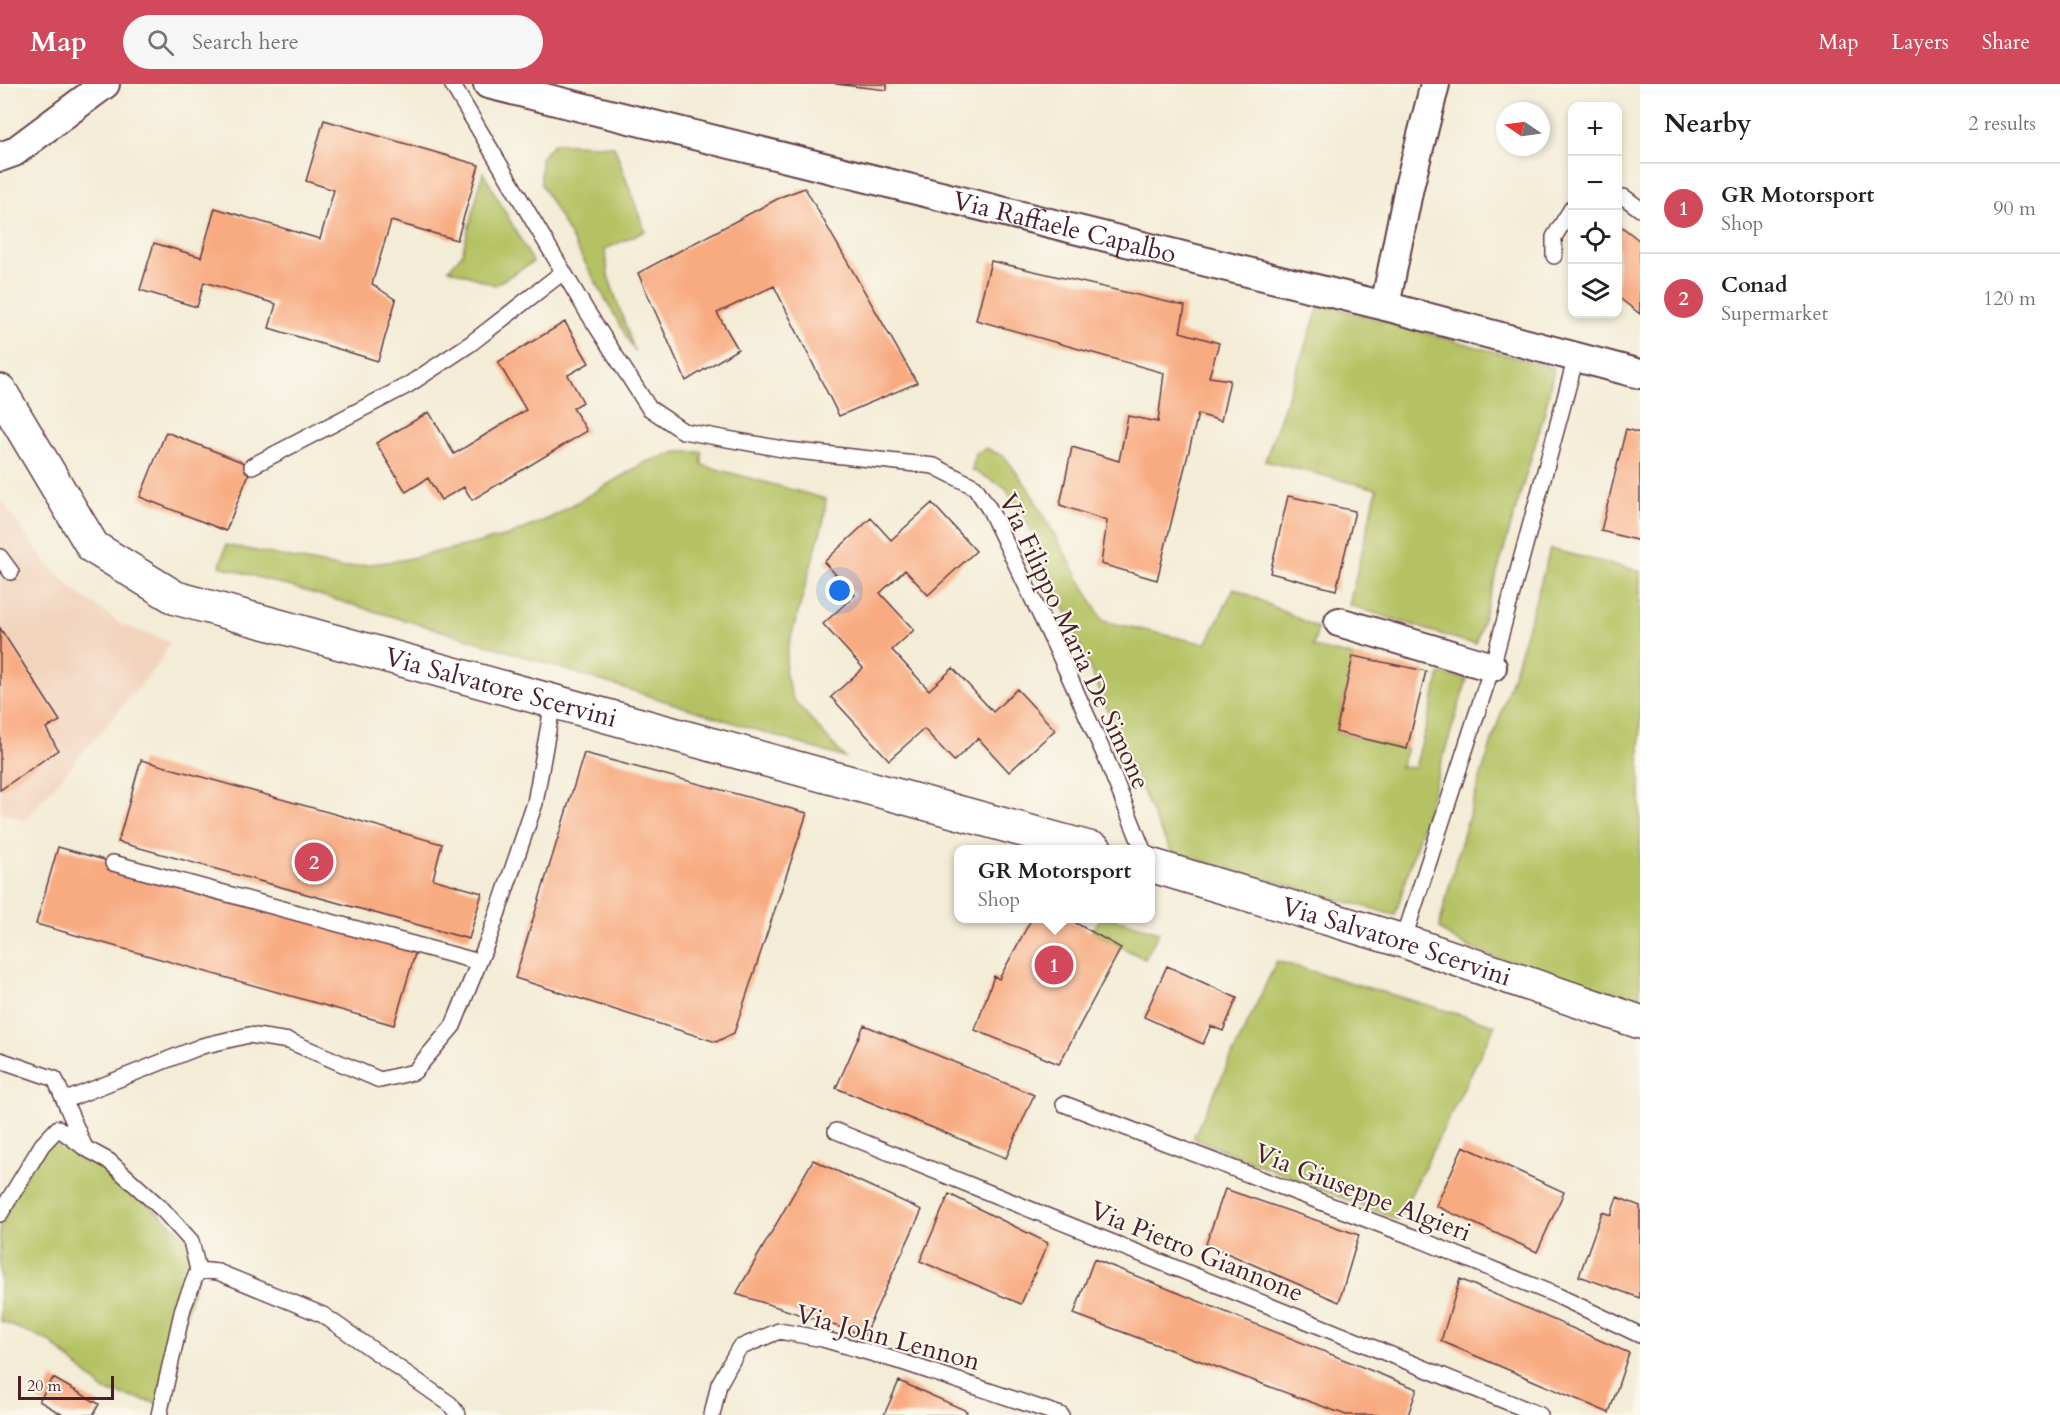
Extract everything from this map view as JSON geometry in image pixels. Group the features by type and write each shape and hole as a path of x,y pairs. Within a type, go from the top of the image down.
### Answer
{"main road":[{"name":"Via Salvatore Scervini","path":"0,391 93,547 176,598 1081,845"},
{"name":"Via Salvatore Scervini","path":"1155,867 1403,941 1640,1022"}],"street":[{"path":"0,176 7,154 105,84"},
{"name":"Via Raffaele Capalbo","path":"488,84 1385,306 1640,374"},
{"path":"1385,306 1409,188 1435,84"},
{"path":"1340,622 1492,667"}],"lane":[{"name":"Via Filippo Maria De Simone","path":"452,84 563,272 649,408 683,431 788,450 934,466 975,487 990,510 1059,654 1106,758 1141,845"},
{"path":"1622,197 1640,208"},
{"path":"1554,256 1554,237 1571,210"},
{"path":"252,466 408,385 470,344 563,272"},
{"path":"1403,941 1492,667 1576,357"},
{"path":"0,557 11,572"},
{"path":"66,1100 202,1046 249,1035 289,1041 380,1080 414,1072 453,1026 478,962 535,802 553,702"},
{"path":"113,863 478,962"},
{"path":"0,1060 55,1079 66,1100 84,1148"},
{"name":"Via Giuseppe Algieri","path":"1064,1104 1421,1240 1558,1296 1640,1335"},
{"path":"0,1214 42,1145 58,1128 84,1148 109,1161 163,1210 191,1241 198,1270 183,1308 159,1415"},
{"name":"Via Pietro Giannone","path":"836,1131 1540,1415"},
{"path":"198,1270 218,1272 323,1315 450,1404 458,1415"},
{"name":"Via John Lennon","path":"712,1415 719,1384 739,1348 779,1331 823,1340 902,1362 1061,1415"}],"shaded area":[{"path":"0,499 45,561 70,587 121,624 169,642 160,662 25,820 0,812"}],"green space":[{"path":"554,143 614,146 645,231 605,249 608,276 635,352 541,184 541,158"},
{"path":"483,172 533,262 495,285 449,269 462,254"},
{"path":"1320,304 1554,368 1545,411 1476,643 1466,642 1349,605 1377,489 1265,461"},
{"path":"986,448 1005,457 1028,488 1103,621 1206,644 1234,588 1318,628 1313,647 1353,656 1336,732 1407,749 1400,767 1415,768 1440,674 1467,679 1395,915 1172,853 1155,820 1028,524 1005,487 972,470 975,454"},
{"path":"678,452 702,452 702,465 826,499 824,519 788,648 785,672 793,699 845,758 466,638 220,566 226,545 342,568 402,560 508,536 552,517 646,462"},
{"path":"1550,549 1640,571 1640,1000 1564,980 1502,960 1453,939 1439,928 1478,785 1523,644"},
{"path":"1097,923 1129,923 1159,932 1145,959 1091,932"},
{"path":"1277,961 1495,1025 1398,1220 1193,1138"},
{"path":"58,1128 191,1241 198,1270 161,1404 105,1391 49,1341 0,1321 0,1214"}],"building":[{"path":"835,84 887,84 887,90"},
{"path":"324,120 479,165 457,240 391,221 372,284 396,300 378,361 269,328 276,304 204,282 197,307 140,290 154,243 201,257 215,208 320,239 334,190 306,181"},
{"path":"805,188 917,383 839,416 774,286 717,313 738,349 686,381 638,273 783,196"},
{"path":"1622,227 1640,241 1640,314 1622,300"},
{"path":"991,261 1185,306 1180,332 1219,343 1209,377 1230,380 1221,421 1198,414 1157,580 1101,564 1107,521 1060,505 1072,447 1119,461 1128,416 1158,422 1164,373 976,320"},
{"path":"565,322 589,363 568,375 583,402 573,408 587,431 472,500 464,487 441,500 428,478 406,492 376,443 429,412 454,454 526,410 498,362"},
{"path":"1626,429 1640,433 1640,541 1601,531"},
{"path":"166,432 252,466 226,531 140,497"},
{"path":"1288,496 1355,511 1336,590 1270,573"},
{"path":"932,503 976,551 928,595 905,570 880,593 914,630 892,650 929,690 953,668 993,712 1017,689 1055,730 1009,772 978,738 954,761 924,729 889,760 831,697 863,668 823,624 855,595 824,562 871,518 891,540"},
{"path":"0,628 60,721 46,728 58,750 0,790"},
{"path":"1353,656 1426,671 1407,749 1336,732"},
{"path":"584,753 807,813 734,1033 716,1042 515,978"},
{"path":"141,760 442,844 433,879 482,893 469,939 118,842"},
{"path":"58,847 417,947 394,1025 36,924"},
{"path":"1029,923 1076,923 1121,948 1059,1064 975,1030 994,976 999,979"},
{"path":"1167,966 1237,998 1223,1031 1211,1026 1203,1044 1144,1017"},
{"path":"864,1025 1034,1095 1006,1158 836,1088"},
{"path":"1463,1146 1564,1192 1537,1252 1436,1206"},
{"path":"813,1160 922,1210 864,1335 736,1294"},
{"path":"1225,1189 1359,1235 1339,1302 1206,1244"},
{"path":"949,1194 1048,1243 1021,1304 920,1261"},
{"path":"1617,1197 1640,1206 1640,1298 1579,1276 1602,1212 1611,1215"},
{"path":"1094,1259 1417,1389 1408,1415 1346,1415 1074,1314"},
{"path":"1460,1279 1629,1353 1609,1413 1441,1341"},
{"path":"53,1378 99,1404 93,1415 63,1415 39,1401"},
{"path":"899,1381 967,1411 965,1415 884,1415"}],"place":[{"name":"Conad","path":"314,862"},
{"name":"GR Motorsport","path":"1054,965"}]}
